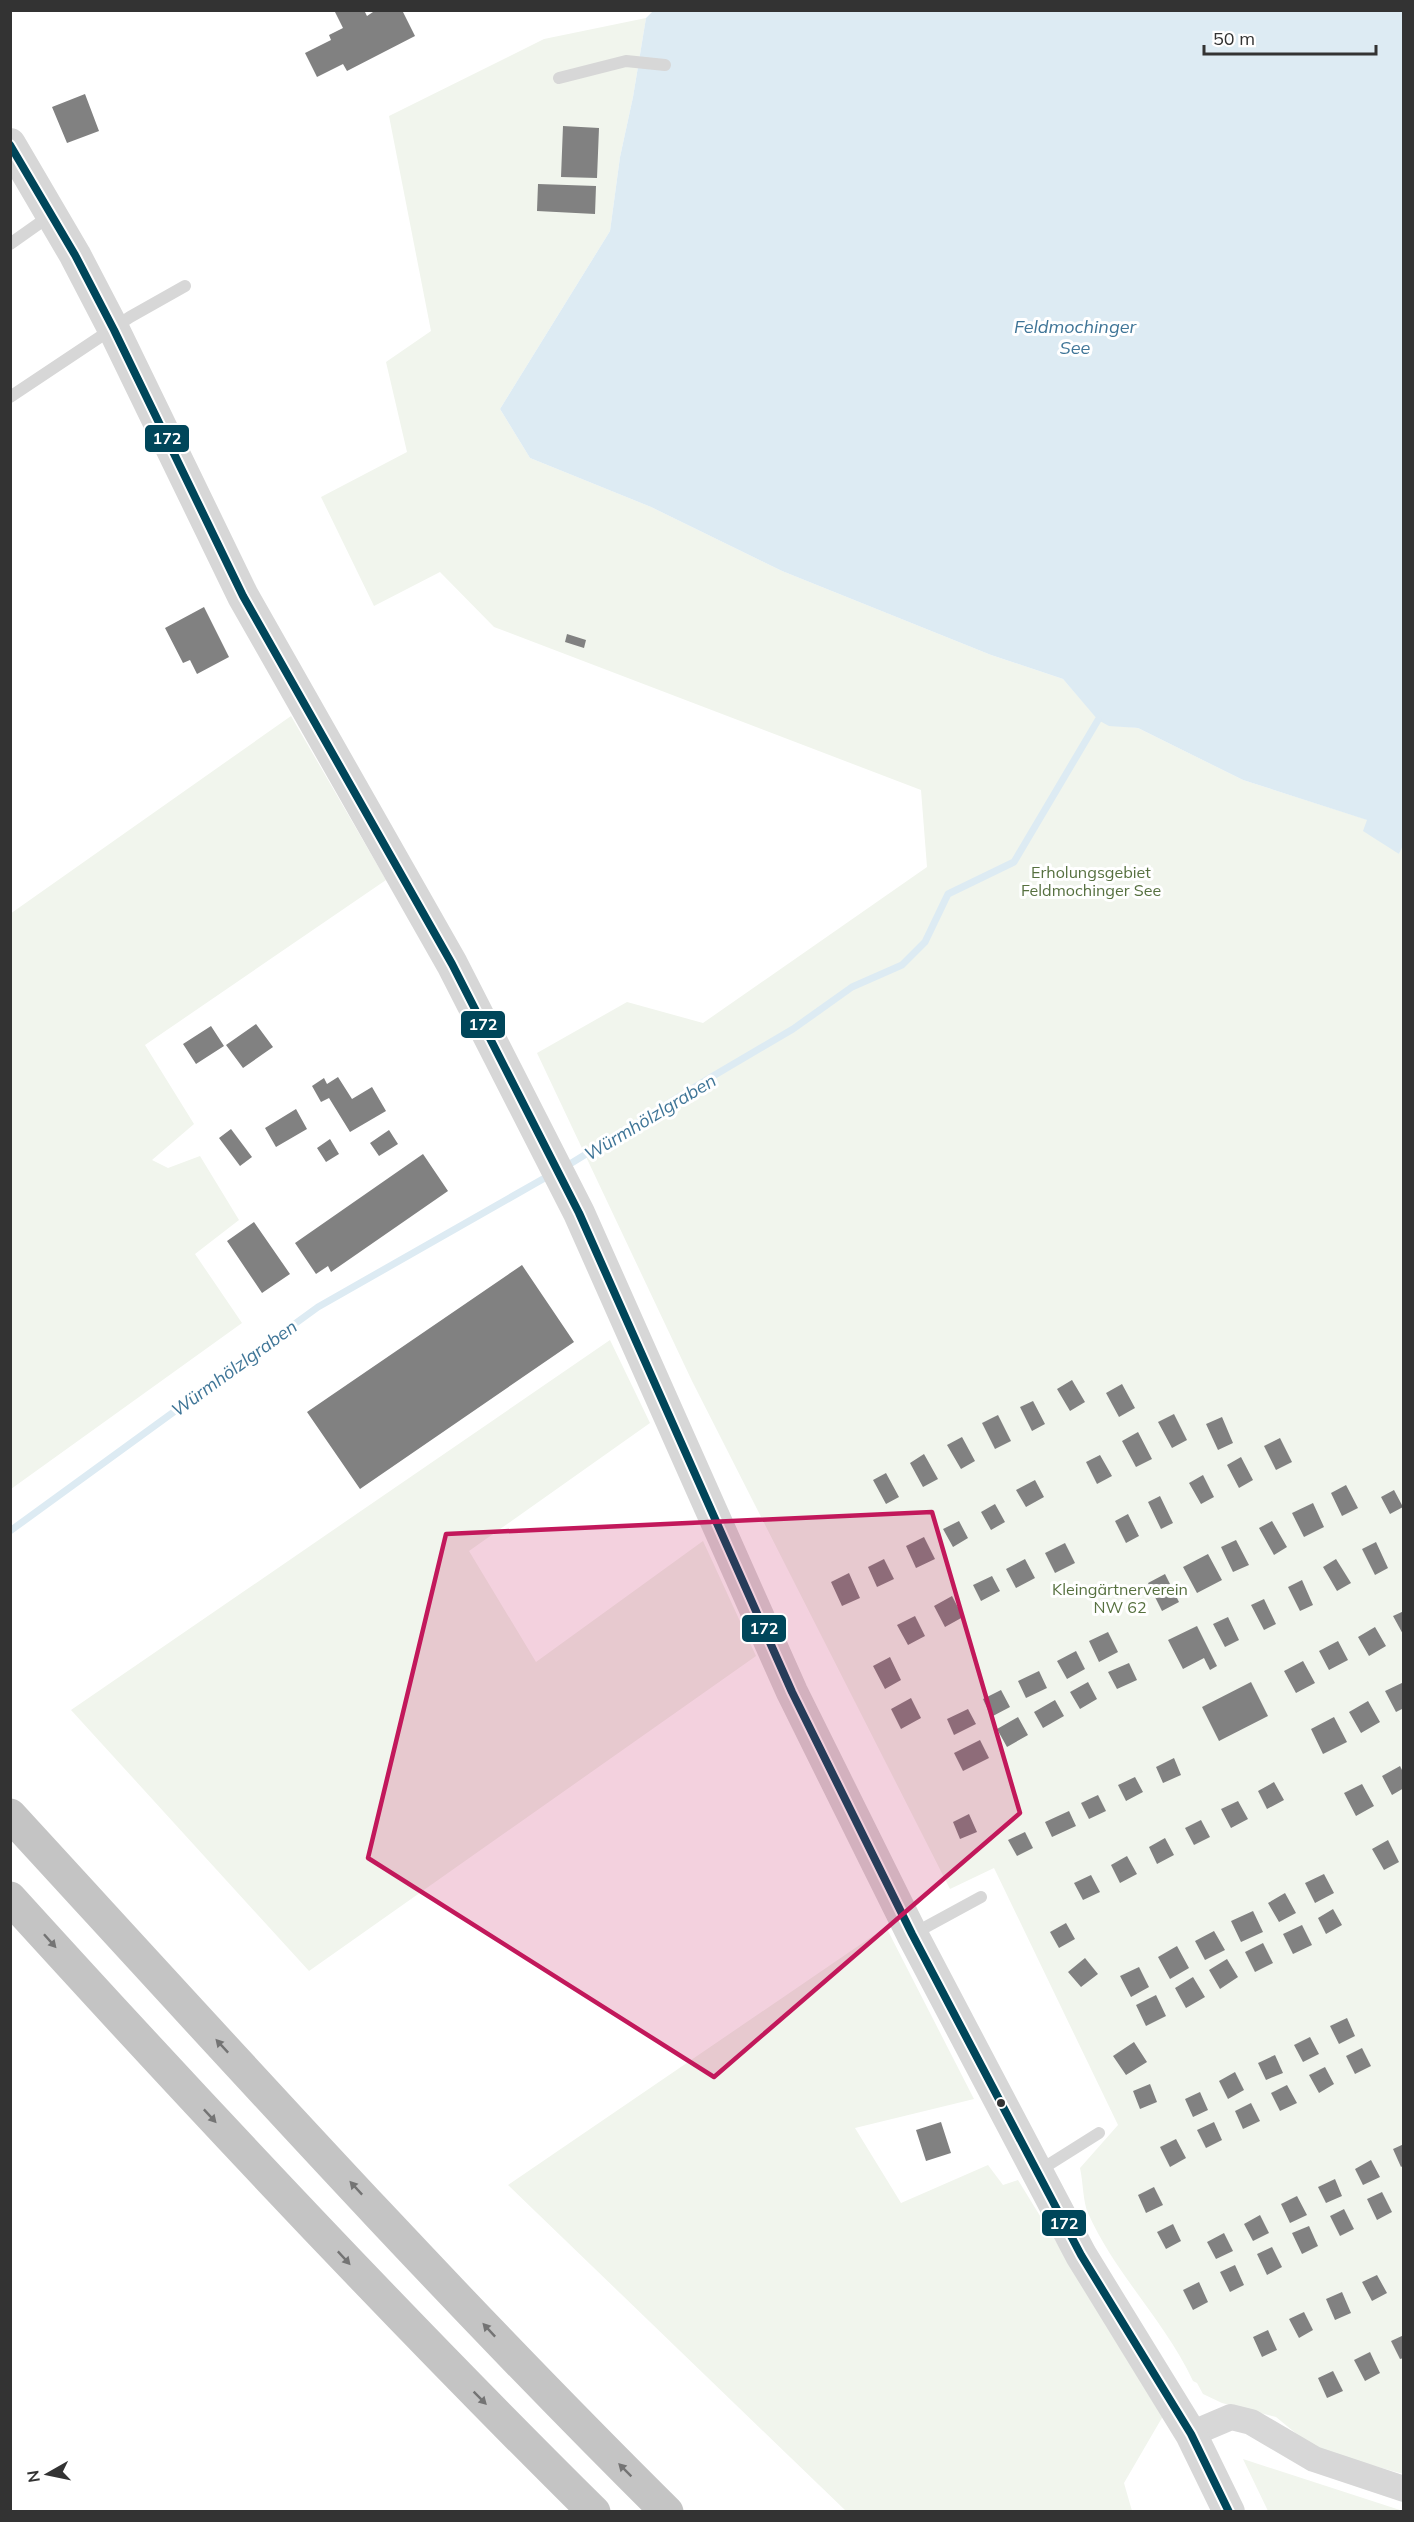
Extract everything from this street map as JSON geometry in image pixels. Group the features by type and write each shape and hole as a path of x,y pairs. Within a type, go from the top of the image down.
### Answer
{"highway":[{"path":"10,1815 561,2407 667,2511"},
{"path":"10,1898 373,2290 594,2511"}],"street":[{"path":"10,144 52,214 114,330 243,596 452,964 547,1149 792,1692 912,1934 1081,2255 1191,2433 1229,2511"},
{"path":"1191,2433 1232,2417 1251,2422 1314,2459 1404,2488"}],"lane":[{"path":"559,78 626,60 664,65"},
{"path":"10,243 52,214"},
{"path":"10,397 114,330 130,317 185,286"},
{"path":"912,1934 981,1897"},
{"path":"1037,2172 1099,2133"}],"highlighted area":[{"path":"932,1512 1020,1813 714,2077 368,1858 446,1534"}],"green space":[{"path":"646,18 620,157 610,231 500,409 530,458 651,507 782,571 991,655 1063,679 1098,719 1109,725 1138,728 1243,780 1368,820 1399,854 1403,843 1403,2474 1315,2449 1276,2417 1222,2403 1203,2394 1197,2383 1193,2381 1169,2338 1112,2257 1086,2209 1080,2168 1118,2125 994,1868 950,1889 692,1381 537,1053 627,1002 703,1023 927,867 921,790 494,627 440,572 374,606 321,497 407,452 386,362 431,331 389,116 544,39"},
{"path":"291,716 386,880 145,1045 194,1124 152,1160 168,1168 200,1156 239,1220 195,1254 242,1323 11,1489 10,914"},
{"path":"610,1340 650,1423 469,1551 536,1662 703,1541 756,1656 309,1971 71,1710"},
{"path":"886,1927 974,2099 855,2128 901,2203 988,2165 1003,2185 1018,2180 1163,2416 1124,2483 1132,2511 846,2511 508,2185"},
{"path":"1243,2459 1403,2511 1268,2511"}],"water":[{"name":"Feldmochinger See","path":"653,11 1403,11 1404,843 1399,854 1363,831 1367,820 1243,780 1138,728 1109,726 1098,720 1063,679 991,655 782,571 651,507 530,458 500,409 610,231 620,157 646,18"}],"building":[{"path":"334,10 364,10 367,16 376,10 402,10 415,36 347,71 343,64 317,77 305,53 331,40 329,35 343,28"},
{"path":"85,94 99,131 67,143 52,107"},
{"path":"563,126 599,128 597,178 561,177"},
{"path":"538,184 596,186 595,214 537,211"},
{"path":"204,607 229,657 197,674 190,660 183,663 165,628"},
{"path":"567,634 586,640 584,648 565,642"},
{"path":"256,1024 273,1047 243,1068 226,1045"},
{"path":"211,1026 224,1046 196,1064 183,1044"},
{"path":"338,1077 352,1099 372,1087 386,1111 350,1132 329,1098 321,1102 312,1086 324,1078 327,1084"},
{"path":"296,1109 307,1129 276,1147 265,1128"},
{"path":"231,1129 252,1157 240,1166 219,1138"},
{"path":"389,1130 398,1144 379,1156 370,1143"},
{"path":"330,1139 339,1154 326,1162 317,1148"},
{"path":"423,1154 448,1191 331,1272 328,1266 316,1274 295,1243"},
{"path":"254,1222 290,1274 262,1293 227,1241"},
{"path":"522,1265 574,1342 360,1489 307,1412"},
{"path":"1072,1380 1085,1402 1070,1411 1057,1389"},
{"path":"1122,1384 1135,1408 1119,1417 1106,1393"},
{"path":"1033,1401 1045,1424 1032,1431 1020,1407"},
{"path":"1174,1414 1187,1440 1172,1448 1158,1422"},
{"path":"998,1415 1011,1441 995,1449 982,1423"},
{"path":"1222,1417 1233,1443 1218,1450 1206,1424"},
{"path":"1138,1432 1152,1459 1136,1467 1122,1441"},
{"path":"962,1437 975,1461 961,1469 947,1445"},
{"path":"1280,1438 1292,1462 1276,1470 1264,1446"},
{"path":"924,1454 938,1479 923,1487 910,1463"},
{"path":"1100,1455 1112,1476 1097,1484 1086,1462"},
{"path":"1241,1457 1253,1480 1239,1488 1227,1465"},
{"path":"886,1473 899,1497 886,1504 873,1480"},
{"path":"1203,1475 1214,1497 1201,1504 1189,1483"},
{"path":"1035,1480 1044,1497 1026,1507 1016,1490"},
{"path":"1346,1485 1358,1508 1342,1516 1331,1493"},
{"path":"1394,1490 1403,1507 1390,1514 1381,1497"},
{"path":"1160,1496 1173,1523 1161,1529 1148,1502"},
{"path":"1313,1503 1324,1527 1304,1537 1292,1513"},
{"path":"995,1504 1005,1522 991,1530 981,1512"},
{"path":"1128,1514 1139,1536 1126,1543 1115,1521"},
{"path":"959,1521 968,1538 953,1547 943,1529"},
{"path":"1272,1521 1287,1547 1274,1555 1259,1528"},
{"path":"924,1537 935,1559 916,1568 906,1546"},
{"path":"1236,1540 1249,1565 1233,1572 1221,1547"},
{"path":"1376,1542 1388,1568 1375,1575 1362,1549"},
{"path":"1065,1543 1075,1563 1055,1573 1045,1553"},
{"path":"1208,1554 1222,1580 1197,1593 1183,1567"},
{"path":"884,1559 894,1579 877,1587 868,1567"},
{"path":"1025,1559 1035,1578 1016,1588 1006,1569"},
{"path":"1336,1559 1351,1583 1337,1591 1323,1567"},
{"path":"849,1573 860,1598 842,1606 831,1582"},
{"path":"1165,1574 1179,1602 1162,1611 1148,1583"},
{"path":"992,1576 1000,1591 981,1601 973,1585"},
{"path":"1302,1580 1313,1605 1300,1611 1288,1587"},
{"path":"952,1596 963,1617 945,1627 934,1606"},
{"path":"1264,1599 1276,1624 1264,1630 1251,1605"},
{"path":"1404,1611 1404,1636 1393,1616"},
{"path":"915,1616 925,1636 908,1645 897,1625"},
{"path":"1228,1617 1239,1640 1225,1647 1213,1624"},
{"path":"1197,1626 1217,1666 1210,1670 1204,1658 1183,1669 1168,1640"},
{"path":"1375,1627 1386,1646 1369,1656 1358,1637"},
{"path":"1108,1632 1118,1652 1099,1662 1089,1641"},
{"path":"1338,1641 1348,1660 1329,1670 1319,1651"},
{"path":"1076,1651 1085,1669 1067,1679 1057,1661"},
{"path":"890,1657 901,1680 885,1689 873,1666"},
{"path":"1303,1661 1315,1683 1296,1693 1284,1671"},
{"path":"1129,1663 1137,1680 1117,1689 1108,1672"},
{"path":"1039,1671 1047,1688 1026,1698 1018,1681"},
{"path":"1088,1682 1097,1699 1080,1709 1070,1692"},
{"path":"1251,1682 1268,1716 1219,1741 1202,1707"},
{"path":"1404,1682 1404,1708 1396,1712 1385,1691"},
{"path":"1001,1690 1010,1707 991,1717 983,1699"},
{"path":"911,1698 921,1718 901,1729 891,1709"},
{"path":"1055,1700 1064,1716 1043,1728 1034,1712"},
{"path":"1368,1701 1380,1722 1361,1733 1349,1712"},
{"path":"968,1709 976,1724 954,1735 947,1719"},
{"path":"1018,1717 1028,1735 1007,1747 997,1729"},
{"path":"1334,1717 1347,1742 1323,1754 1311,1729"},
{"path":"980,1740 989,1758 963,1771 954,1753"},
{"path":"1174,1758 1181,1775 1163,1783 1156,1767"},
{"path":"1400,1766 1404,1774 1404,1788 1392,1795 1382,1776"},
{"path":"1135,1777 1143,1792 1126,1801 1118,1785"},
{"path":"1274,1782 1284,1800 1267,1809 1258,1791"},
{"path":"1362,1784 1374,1806 1356,1816 1344,1793"},
{"path":"1098,1795 1106,1811 1089,1819 1081,1803"},
{"path":"1238,1801 1248,1819 1231,1828 1221,1809"},
{"path":"1069,1811 1076,1826 1052,1837 1045,1822"},
{"path":"969,1814 977,1832 960,1839 953,1822"},
{"path":"1201,1820 1210,1837 1194,1845 1185,1828"},
{"path":"1025,1832 1033,1848 1017,1856 1008,1840"},
{"path":"1165,1838 1174,1855 1157,1864 1149,1847"},
{"path":"1388,1840 1399,1862 1384,1870 1372,1849"},
{"path":"1127,1856 1137,1874 1120,1883 1111,1865"},
{"path":"1324,1874 1334,1893 1315,1903 1305,1883"},
{"path":"1091,1875 1100,1892 1083,1900 1074,1883"},
{"path":"1285,1893 1296,1913 1279,1922 1268,1903"},
{"path":"1333,1909 1342,1925 1326,1934 1318,1918"},
{"path":"1253,1911 1263,1932 1241,1942 1231,1921"},
{"path":"1066,1923 1075,1939 1059,1948 1050,1932"},
{"path":"1302,1925 1312,1945 1293,1954 1283,1934"},
{"path":"1214,1931 1225,1950 1205,1960 1195,1941"},
{"path":"1263,1943 1273,1963 1255,1972 1245,1952"},
{"path":"1177,1946 1189,1968 1170,1979 1158,1957"},
{"path":"1085,1958 1098,1974 1081,1987 1068,1972"},
{"path":"1227,1959 1238,1977 1220,1989 1209,1970"},
{"path":"1139,1967 1149,1987 1131,1997 1120,1976"},
{"path":"1193,1977 1205,1997 1186,2008 1175,1988"},
{"path":"1156,1995 1166,2016 1146,2026 1136,2005"},
{"path":"1347,2018 1355,2036 1339,2044 1330,2026"},
{"path":"1310,2037 1319,2054 1303,2062 1294,2045"},
{"path":"1134,2042 1147,2062 1126,2075 1113,2056"},
{"path":"1362,2048 1371,2066 1355,2074 1346,2056"},
{"path":"1275,2055 1283,2073 1266,2080 1258,2063"},
{"path":"1325,2067 1334,2084 1319,2093 1309,2075"},
{"path":"1235,2072 1244,2090 1228,2099 1219,2081"},
{"path":"1150,2084 1157,2102 1140,2109 1133,2091"},
{"path":"1287,2085 1297,2103 1280,2111 1271,2093"},
{"path":"1200,2092 1208,2110 1193,2117 1185,2099"},
{"path":"1251,2103 1260,2121 1243,2129 1235,2111"},
{"path":"941,2122 951,2153 926,2161 916,2130"},
{"path":"1214,2122 1222,2140 1206,2148 1197,2130"},
{"path":"1176,2139 1186,2158 1170,2167 1160,2147"},
{"path":"1404,2144 1404,2165 1401,2167 1393,2149"},
{"path":"1371,2160 1380,2177 1363,2185 1355,2169"},
{"path":"1335,2179 1342,2196 1326,2203 1318,2187"},
{"path":"1154,2187 1163,2205 1146,2213 1138,2195"},
{"path":"1382,2192 1392,2212 1377,2220 1367,2199"},
{"path":"1297,2196 1307,2215 1290,2223 1281,2204"},
{"path":"1344,2209 1354,2229 1340,2236 1330,2216"},
{"path":"1260,2215 1269,2233 1253,2241 1244,2224"},
{"path":"1173,2224 1181,2241 1166,2249 1157,2232"},
{"path":"1309,2226 1318,2246 1302,2254 1292,2233"},
{"path":"1224,2233 1233,2251 1216,2259 1207,2242"},
{"path":"1272,2247 1282,2267 1267,2275 1257,2254"},
{"path":"1235,2265 1244,2285 1230,2292 1220,2272"},
{"path":"1377,2275 1387,2293 1372,2301 1362,2282"},
{"path":"1199,2282 1208,2302 1193,2310 1183,2290"},
{"path":"1342,2292 1351,2313 1335,2320 1326,2299"},
{"path":"1304,2312 1313,2330 1299,2338 1289,2319"},
{"path":"1268,2330 1277,2350 1262,2357 1253,2337"},
{"path":"1404,2335 1404,2358 1400,2359 1391,2341"},
{"path":"1370,2352 1380,2373 1365,2381 1354,2360"},
{"path":"1333,2371 1343,2391 1327,2398 1318,2378"}],"waterway":[{"name":"Würmhölzlgraben","path":"565,1167 793,1029 852,987 902,965 925,942 948,894 1014,862 1098,720"},
{"name":"Würmhölzlgraben","path":"10,1531 318,1307 550,1175"}],"transit line":[{"name":"172","path":"10,145 75,255 114,330 243,596 452,964 579,1213 792,1692 912,1934 1081,2255 1191,2434 1229,2512"}],"park label":[{"name":"Erholungsgebiet Feldmochinger See","path":"1091,881"},
{"name":"Kleingärtnerverein NW 62","path":"1120,1598"}]}
